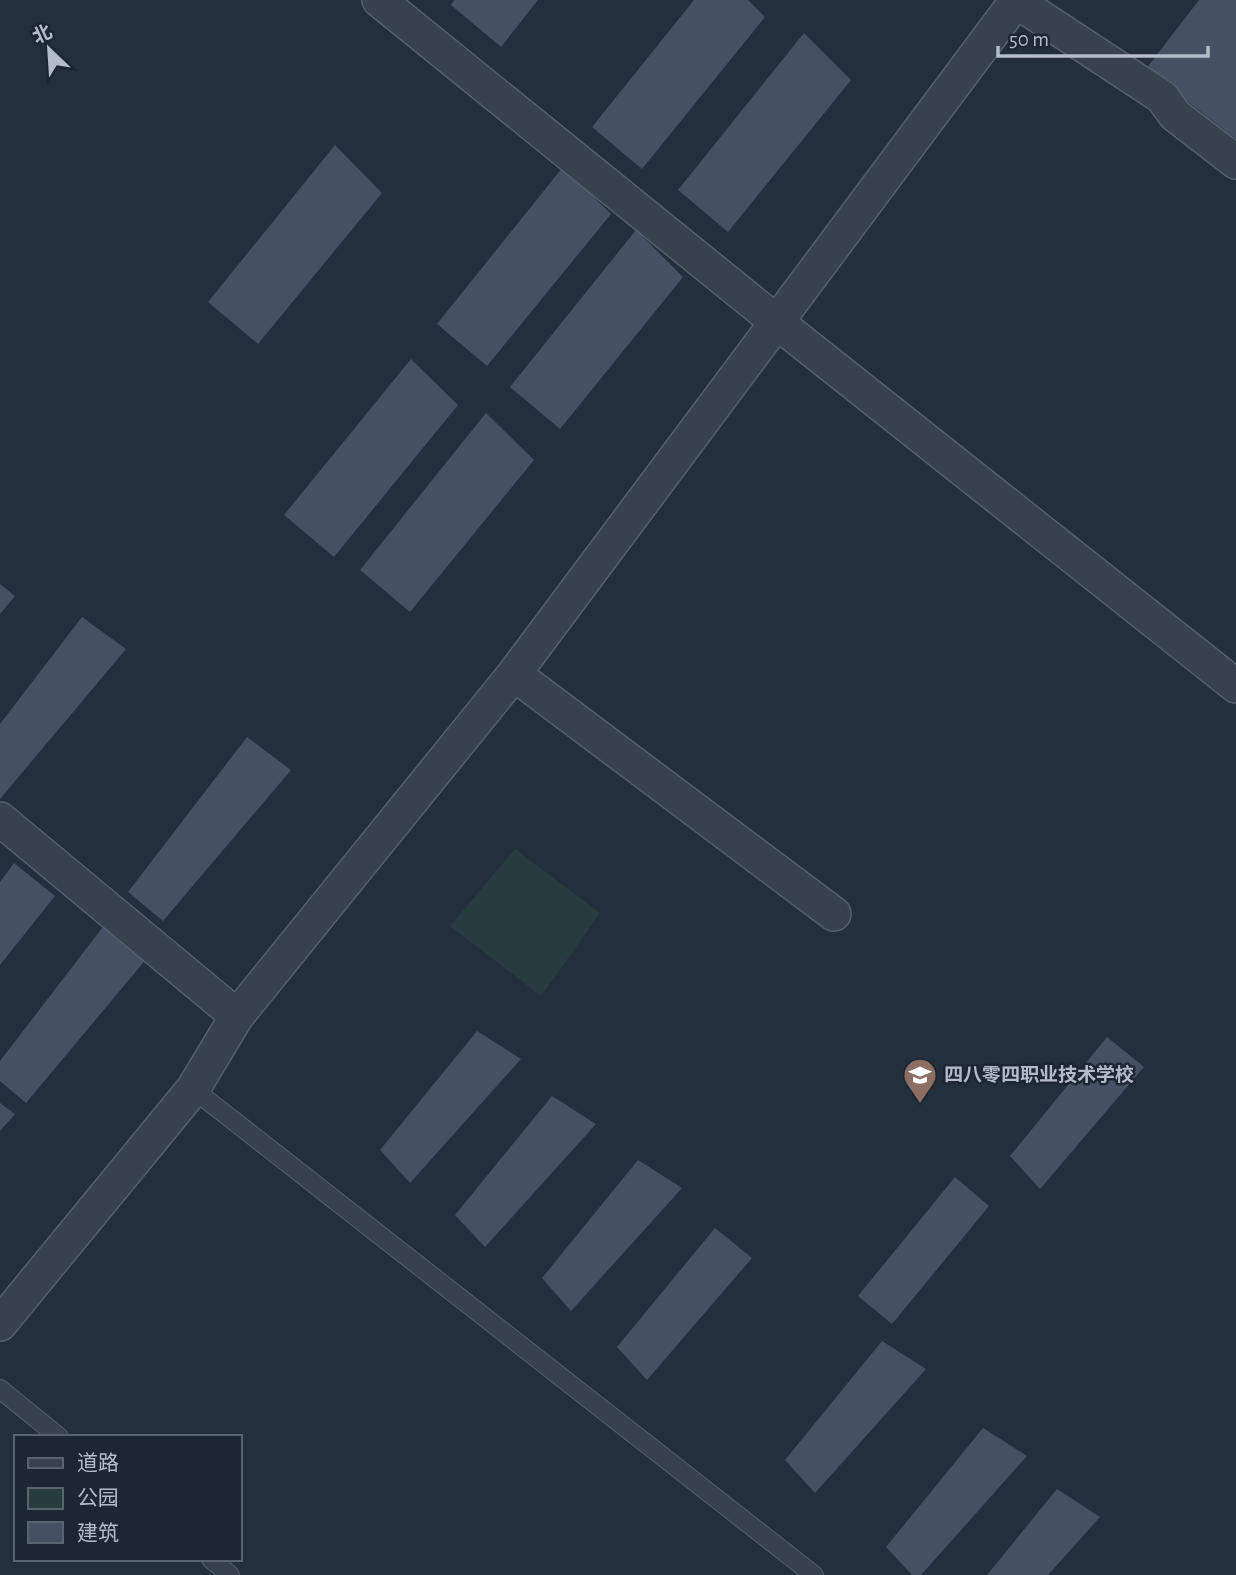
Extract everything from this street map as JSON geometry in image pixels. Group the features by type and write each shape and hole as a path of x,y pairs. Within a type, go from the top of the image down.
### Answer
{"street":[{"path":"379,0 778,323 1236,686"},
{"path":"0,1324 193,1089 237,1016 514,674 1017,1 1162,97 1175,114 1236,162"},
{"path":"514,674 834,914"},
{"path":"0,818 237,1016"}],"lane":[{"path":"193,1089 814,1575"},
{"path":"0,1390 56,1435"},
{"path":"213,1561 230,1575"}],"green space":[{"path":"515,849 600,913 541,996 450,926"}],"building":[{"path":"454,0 538,0 501,47 451,5"},
{"path":"694,0 748,0 765,17 642,169 592,127"},
{"path":"1199,0 1236,0 1236,139 1146,69"},
{"path":"804,33 851,80 728,232 678,190"},
{"path":"335,145 382,193 258,344 208,302"},
{"path":"563,167 611,214 487,366 437,324"},
{"path":"636,230 683,277 560,429 510,387"},
{"path":"411,359 458,405 334,557 284,515"},
{"path":"486,413 534,460 410,612 360,570"},
{"path":"0,584 15,596 0,614"},
{"path":"82,617 126,649 0,799 0,724"},
{"path":"247,737 291,770 163,921 128,892"},
{"path":"14,863 55,896 0,965 0,882"},
{"path":"109,919 153,951 26,1103 0,1081 0,1061"},
{"path":"477,1031 521,1059 410,1183 380,1150"},
{"path":"1107,1037 1144,1067 1040,1189 1010,1156"},
{"path":"552,1096 596,1124 485,1247 455,1215"},
{"path":"0,1103 15,1114 0,1131"},
{"path":"638,1160 682,1188 571,1311 542,1278"},
{"path":"955,1177 989,1206 892,1324 858,1296"},
{"path":"715,1228 752,1258 647,1380 617,1347"},
{"path":"882,1341 926,1369 815,1493 785,1460"},
{"path":"983,1428 1027,1456 921,1575 912,1575 886,1547"},
{"path":"1057,1489 1100,1517 1048,1575 987,1575"}],"place":[{"name":"四八零四职业技术学校","path":"920,1105"}]}
